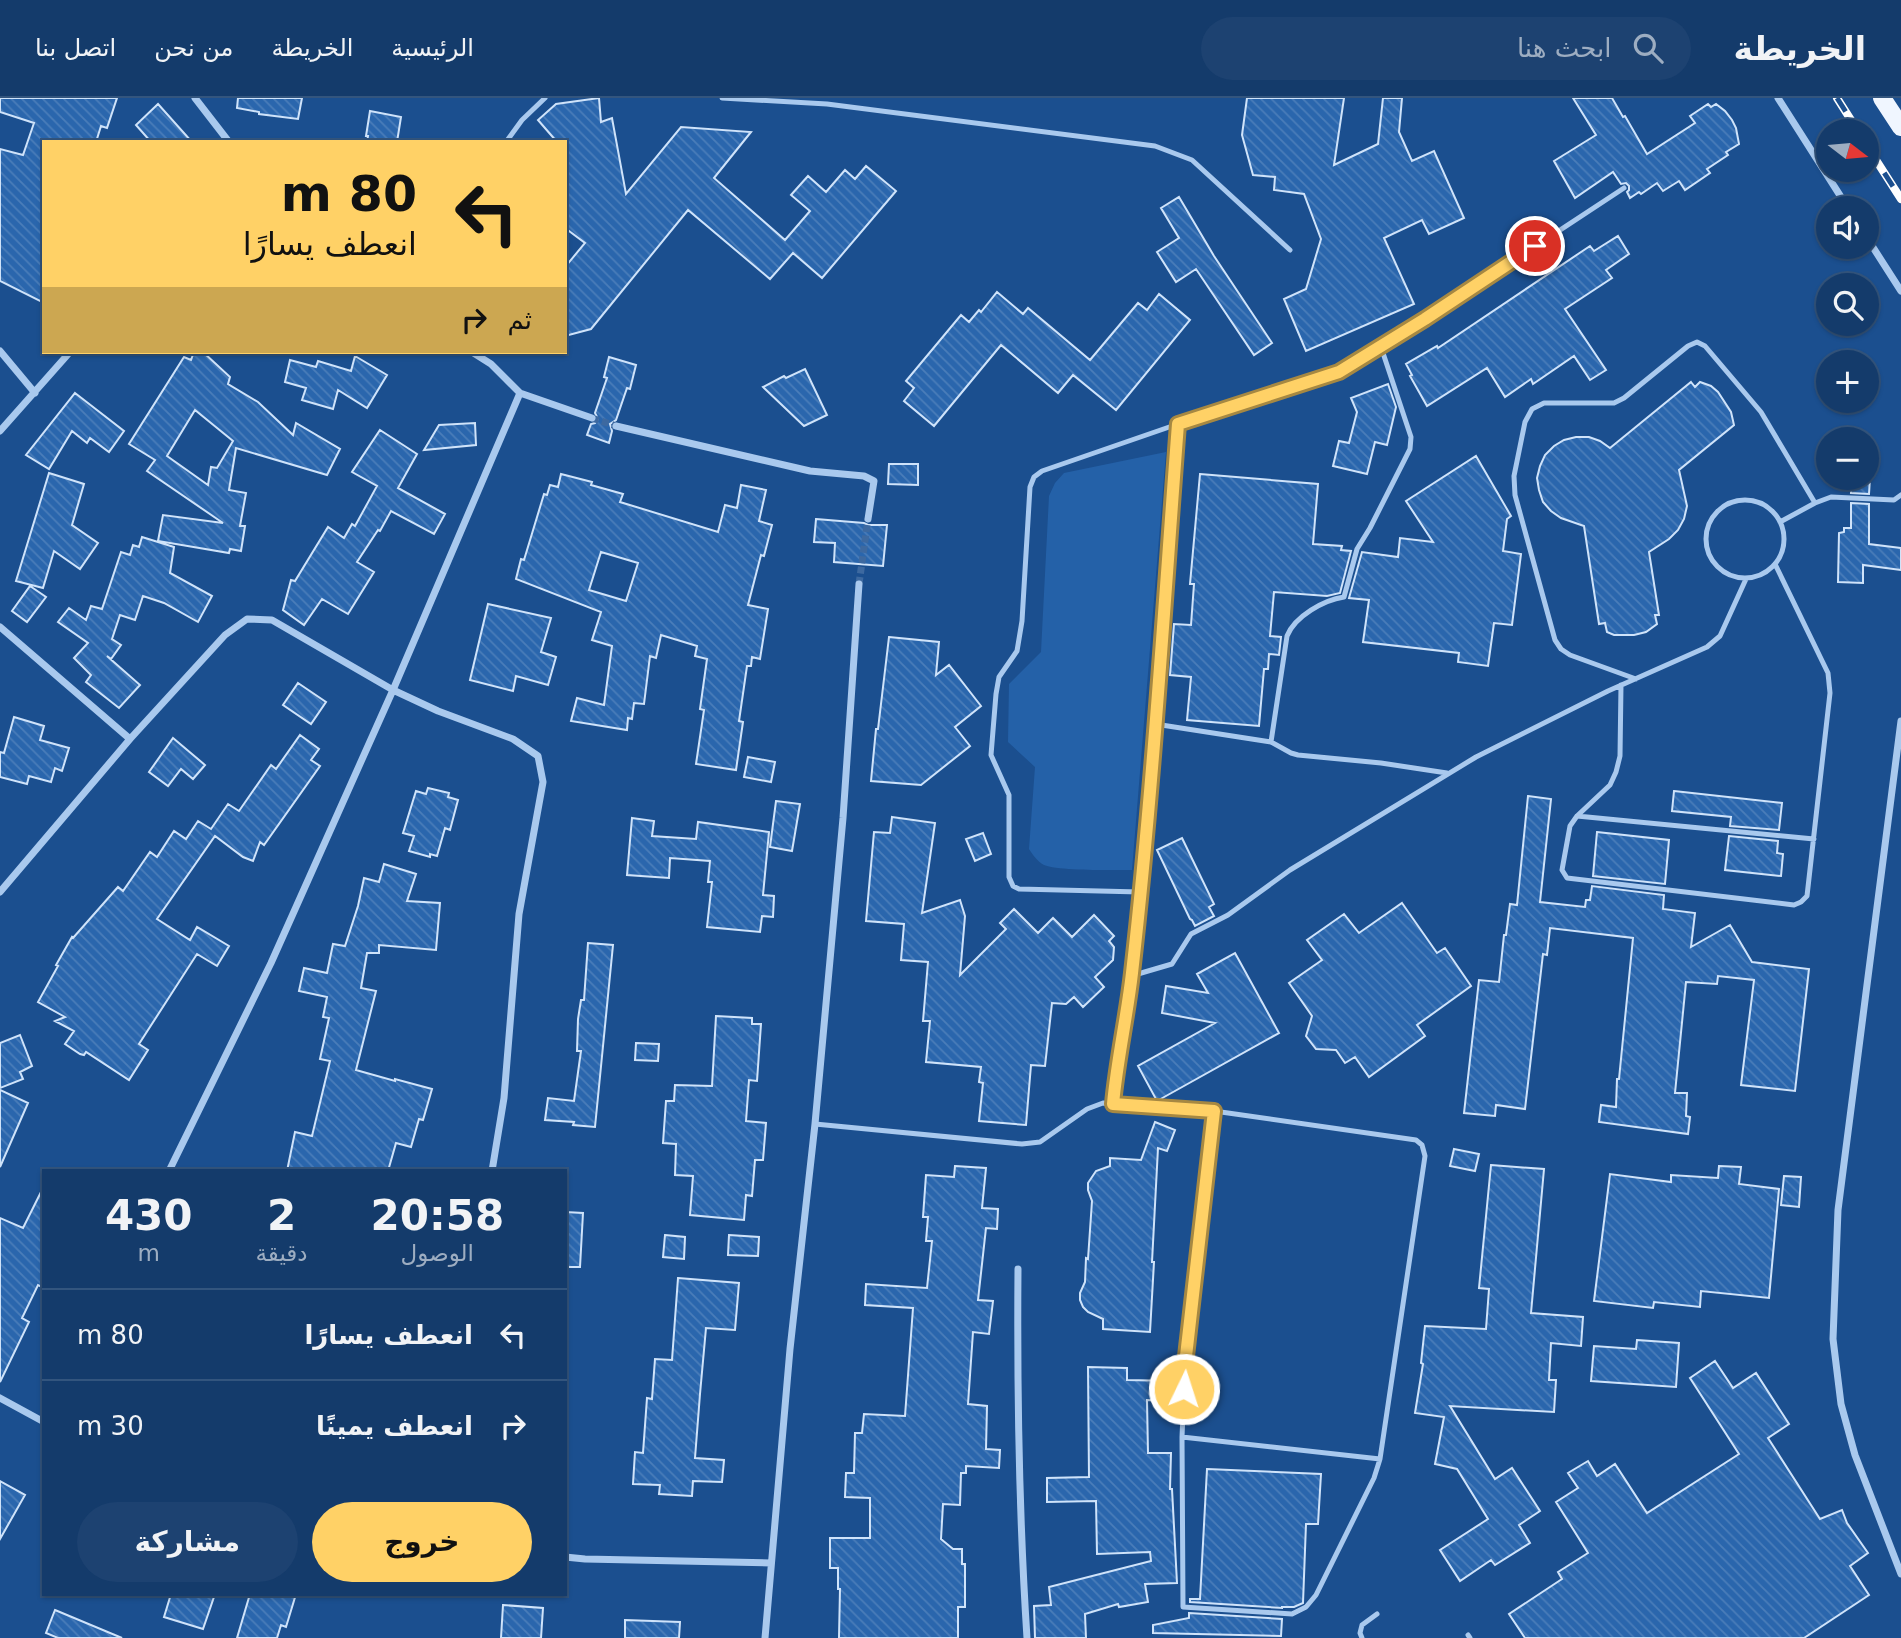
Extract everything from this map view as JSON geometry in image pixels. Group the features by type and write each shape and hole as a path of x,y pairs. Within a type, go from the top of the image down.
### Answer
{"main road":[{"path":"1882,98 1901,127"}],"street":[{"path":"195,98 227,140"},
{"path":"1778,98 1840,196"},
{"path":"1879,257 1901,291"},
{"path":"0,351 35,393"},
{"path":"0,431 68,354"},
{"path":"474,354 491,364 520,393 592,418"},
{"path":"170,1169 271,962 393,690 520,393"},
{"path":"616,426 810,471 864,476 874,481 867,519"},
{"path":"765,1638 790,1349 815,1124 843,818 859,584"},
{"path":"0,892 130,739 225,635 247,619 272,620 393,690 438,711 513,739 538,756 543,782 519,914 504,1098 492,1169"},
{"path":"0,627 130,739"},
{"path":"1901,721 1838,1210 1833,1339 1841,1404 1854,1455 1901,1574"},
{"path":"1018,1269 1019,1489 1027,1638"},
{"path":"0,1398 42,1421"},
{"path":"567,1557 771,1563"}],"lane":[{"path":"507,140 522,120 545,98"},
{"path":"722,98 827,104 1155,146 1192,160 1290,250"},
{"path":"1140,892 1019,889 1013,886 1009,877 1009,795 991,755 999,677 1017,651 1022,621 1030,487 1034,477 1042,471 1178,424 1339,372 1623,188"},
{"path":"1636,679 1570,655 1561,649 1555,639 1515,495 1514,476 1525,422 1532,409 1544,402 1614,403 1624,398 1688,346 1697,342 1704,346 1761,412 1815,503"},
{"path":"1271,742 1290,628 1330,599 1344,597 1357,549 1410,449 1411,437 1381,347"},
{"path":"1113,1104 1140,892 1178,424"},
{"path":"1780,522 1831,497 1894,500 1901,495"},
{"path":"1744,500 1766,506 1780,522 1784,533 1781,555 1775,564 1767,572 1746,579 1725,573 1716,566 1707,546 1710,524 1716,514 1733,502 1744,500"},
{"path":"1621,685 1620,756 1616,772 1610,785 1570,826 1562,870 1566,878 1794,905 1801,902 1807,896 1830,693 1828,673 1775,564"},
{"path":"1131,976 1172,964 1191,934 1228,915 1290,870 1488,751 1621,685 1707,647 1720,636 1746,579"},
{"path":"1155,724 1271,742 1298,755 1381,763 1449,774"},
{"path":"1577,816 1814,839"},
{"path":"815,1124 1022,1144 1040,1142 1095,1105 1113,1104 1214,1111 1416,1140 1422,1145 1425,1156 1380,1459 1374,1478 1316,1595 1307,1607 1292,1614 1183,1607 1182,1437 1185,1365 1214,1111"},
{"path":"1182,1437 1380,1459"},
{"path":"1362,1638 1362,1625 1377,1614"}],"shaded area":[{"path":"1166,452 1132,870 1073,869 1044,865 1029,849 1035,767 1008,742 1009,684 1041,652 1049,496 1064,473"}],"building":[{"path":"0,98 117,98 107,128 101,126 97,140 42,140 42,302 0,281 0,149 23,155 34,123 0,112"},
{"path":"238,98 302,98 298,119 237,108"},
{"path":"599,98 601,122 612,118 626,194 681,127 751,132 714,178 785,240 810,211 791,195 808,176 826,192 845,170 855,179 866,166 896,191 822,278 793,253 770,279 688,210 591,329 567,335 567,265 585,243 567,230 567,140 555,140 538,120 556,104"},
{"path":"1247,98 1344,98 1334,165 1378,144 1383,98 1402,98 1399,132 1412,161 1434,151 1464,218 1429,234 1422,220 1384,238 1414,304 1306,351 1284,299 1306,289 1321,239 1304,194 1274,190 1275,177 1253,175 1242,135"},
{"path":"1573,98 1612,98 1647,154 1695,123 1690,116 1708,104 1711,107 1716,104 1732,120 1739,144 1707,169 1710,173 1685,190 1679,181 1663,191 1657,183 1630,198 1627,192 1629,186 1626,183 1621,184 1613,172 1575,198 1554,161 1596,135"},
{"path":"158,104 190,140 149,140 136,125"},
{"path":"370,111 401,117 397,140 367,140"},
{"path":"1179,197 1214,256 1272,343 1254,355 1196,269 1176,282 1157,252 1179,238 1161,208"},
{"path":"1618,236 1629,254 1606,270 1612,278 1565,309 1606,370 1590,380 1574,356 1533,384 1531,379 1505,397 1487,368 1427,406 1406,364 1437,346 1438,348 1590,246 1594,251"},
{"path":"997,292 1023,314 1028,308 1090,360 1138,303 1147,310 1159,294 1190,320 1116,410 1073,375 1058,393 1001,345 934,426 904,401 914,388 906,381 961,315 969,322"},
{"path":"193,354 205,354 230,377 228,384 258,402 293,435 296,423 340,449 327,475 236,448 229,490 246,493 240,526 245,526 241,551 230,549 229,553 158,541 163,515 223,523 147,471 155,460 129,444 184,357 191,360","holes":["195,410 233,441 217,468 211,467 208,485 167,456"]},
{"path":"355,356 387,375 367,408 338,390 333,409 302,400 306,388 285,382 290,360 316,367 318,361 351,371"},
{"path":"609,357 636,365 630,389 627,388 616,420 610,424 612,431 609,443 587,435 591,424 598,419 595,413 607,378 604,377"},
{"path":"805,369 827,415 804,426 763,387"},
{"path":"1691,382 1695,387 1700,382 1718,392 1731,412 1734,425 1679,470 1687,506 1684,519 1669,539 1649,552 1659,615 1655,615 1657,624 1646,632 1614,635 1607,632 1605,623 1599,624 1584,526 1561,518 1543,502 1537,478 1540,466 1545,455 1564,440 1589,437 1610,448"},
{"path":"1388,384 1396,407 1387,445 1375,442 1367,474 1333,466 1339,441 1349,443 1357,412 1351,398"},
{"path":"75,393 124,431 109,452 90,438 87,443 72,431 49,469 26,455"},
{"path":"475,423 476,445 424,450 439,425"},
{"path":"380,430 417,454 398,488 445,514 434,534 391,511 357,562 374,572 348,614 322,599 304,625 283,610 291,580 295,581 328,527 344,538 352,524 355,526 377,486 352,472"},
{"path":"1476,456 1511,516 1507,519 1503,551 1521,554 1512,625 1494,623 1488,666 1458,662 1459,653 1363,642 1369,600 1349,598 1362,552 1398,557 1400,538 1433,542 1406,501"},
{"path":"889,464 918,464 918,485 888,484"},
{"path":"49,473 84,484 72,525 98,543 80,569 54,551 43,588 16,581"},
{"path":"561,474 592,482 591,485 623,494 620,502 718,532 725,505 737,508 741,485 766,490 759,521 772,525 748,605 768,609 760,659 752,657 751,666 747,666 739,721 743,722 736,770 696,764 704,710 700,709 707,659 695,656 697,646 661,635 656,658 650,656 644,704 634,703 627,730 571,721 577,698 604,705 612,646 592,640 601,612 516,579 544,494 547,495 550,485 558,487","holes":["601,552 638,563 626,601 589,590"]},
{"path":"1200,474 1318,484 1313,544 1342,546 1341,550 1351,551 1340,593 1327,596 1274,592 1270,636 1281,637 1279,655 1269,654 1268,669 1264,669 1259,726 1187,720 1191,677 1170,675 1174,624 1191,625 1194,584 1190,584"},
{"path":"1851,490 1869,490 1869,494 1851,493"},
{"path":"1851,503 1869,504 1869,544 1901,548 1901,570 1863,565 1863,583 1838,582 1839,533 1844,532 1844,528 1851,528"},
{"path":"816,519 887,525 883,566 834,562 835,543 814,542"},
{"path":"142,537 174,547 170,573 212,596 198,622 164,603 143,596 135,620 120,615 112,639 121,645 111,659 107,656 140,685 119,708 86,682 91,675 74,658 88,643 58,622 69,608 86,620 91,606 102,609 121,552 130,555 133,545 139,547"},
{"path":"30,586 46,597 27,622 12,611"},
{"path":"488,604 551,618 541,652 556,657 548,685 516,676 513,691 470,680"},
{"path":"889,637 939,642 936,675 949,665 981,706 955,727 970,746 921,785 871,781"},
{"path":"298,683 326,702 311,724 283,705"},
{"path":"14,717 44,726 40,740 69,748 62,771 55,768 51,782 29,776 27,784 0,777 0,752 4,753"},
{"path":"300,735 319,749 311,760 320,766 264,845 260,842 253,861 243,857 215,836 157,919 190,940 197,927 229,946 217,966 197,954 139,1044 148,1050 129,1080 86,1052 84,1055 80,1054 65,1044 74,1031 55,1021 65,1017 38,1002 72,937 118,887 123,891 150,852 157,857 174,831 186,839 198,821 211,829 228,804 239,811 271,765 276,769"},
{"path":"173,738 205,765 193,779 181,769 168,786 149,772"},
{"path":"748,757 775,762 771,782 744,777"},
{"path":"428,788 449,793 448,797 458,800 450,830 445,828 437,856 430,854 430,857 409,851 414,836 403,833 416,791 426,794"},
{"path":"1674,791 1782,803 1779,830 1730,826 1731,817 1672,811"},
{"path":"1528,796 1551,799 1540,902 1585,907 1586,900 1590,900 1592,886 1664,895 1663,909 1695,913 1691,947 1730,925 1752,962 1809,969 1795,1091 1741,1085 1754,980 1718,976 1717,984 1686,982 1675,1093 1687,1093 1686,1116 1690,1117 1688,1134 1599,1122 1601,1105 1616,1107 1633,938 1550,928 1547,955 1543,954 1525,1109 1496,1105 1495,1116 1464,1113 1479,980 1499,982 1510,904 1517,905"},
{"path":"776,801 800,804 792,851 770,847"},
{"path":"892,817 935,823 922,913 960,900 965,916 960,975 1006,929 1000,923 1014,909 1038,933 1053,918 1072,937 1094,915 1114,936 1109,941 1114,947 1113,960 1095,977 1104,987 1083,1007 1074,997 1066,1004 1052,1003 1045,1066 1031,1065 1026,1125 979,1121 983,1083 979,1082 981,1067 926,1062 930,1021 923,1021 928,962 901,960 904,924 866,921 874,832 890,833"},
{"path":"632,818 654,821 652,836 696,839 698,822 769,832 763,895 774,896 773,917 762,916 760,932 707,927 712,882 708,882 710,861 670,858 669,878 627,875"},
{"path":"1597,832 1669,840 1665,884 1593,876"},
{"path":"983,833 991,854 975,861 966,839"},
{"path":"1729,836 1778,841 1777,853 1783,854 1781,876 1725,870"},
{"path":"1182,838 1214,904 1209,907 1214,916 1195,926 1157,850"},
{"path":"384,864 416,874 407,901 440,903 436,950 379,945 379,953 367,953 361,988 376,991 356,1070 432,1089 423,1120 419,1119 411,1147 396,1143 389,1169 287,1169 295,1132 312,1136 330,1061 320,1059 329,1018 323,1017 327,997 299,991 304,968 327,973 333,944 345,946 364,878 379,882"},
{"path":"1402,903 1437,953 1445,948 1471,986 1417,1025 1425,1036 1369,1077 1355,1057 1345,1063 1336,1050 1316,1049 1306,1036 1312,1016 1289,983 1322,960 1307,940 1344,914 1359,933"},
{"path":"588,943 613,945 595,1127 545,1120 548,1098 574,1101 581,1051 577,1051 578,1019 581,1000 584,1000"},
{"path":"1235,953 1279,1033 1157,1101 1138,1066 1215,1023 1162,1013 1166,986 1208,993 1197,974"},
{"path":"716,1016 752,1018 752,1024 761,1024 757,1081 749,1080 746,1121 766,1123 763,1160 755,1160 752,1196 746,1195 744,1220 690,1215 693,1176 675,1175 676,1144 663,1143 666,1101 674,1101 675,1085 712,1086"},
{"path":"20,1035 32,1066 20,1072 23,1079 0,1088 0,1043"},
{"path":"636,1043 659,1044 658,1061 635,1060"},
{"path":"0,1090 28,1103 0,1167"},
{"path":"1155,1122 1175,1130 1167,1151 1158,1148 1150,1332 1103,1329 1103,1319 1088,1312 1080,1300 1085,1282 1086,1258 1088,1259 1092,1201 1088,1183 1096,1171 1110,1166 1110,1158 1141,1160"},
{"path":"1454,1149 1479,1154 1475,1171 1450,1166"},
{"path":"1491,1165 1544,1169 1531,1313 1583,1317 1581,1346 1551,1343 1549,1380 1556,1380 1554,1412 1450,1406 1495,1479 1512,1468 1540,1511 1519,1525 1530,1543 1495,1565 1491,1560 1460,1581 1440,1550 1488,1519 1457,1469 1435,1464 1444,1417 1415,1413 1423,1364 1425,1326 1486,1329 1489,1289 1479,1288"},
{"path":"955,1166 986,1168 982,1208 998,1209 997,1229 986,1228 978,1300 993,1301 989,1334 973,1332 968,1404 987,1406 986,1449 1000,1450 999,1468 966,1466 966,1473 961,1473 960,1505 943,1504 941,1539 953,1549 962,1549 962,1564 965,1564 965,1607 958,1607 958,1638 839,1638 840,1589 838,1568 830,1568 830,1538 870,1538 870,1498 845,1497 846,1473 854,1473 855,1433 862,1433 864,1414 905,1416 913,1308 865,1305 866,1284 927,1288 932,1241 926,1241 928,1217 923,1217 926,1175 954,1177"},
{"path":"1719,1166 1741,1167 1739,1184 1779,1189 1769,1298 1701,1291 1700,1307 1654,1302 1653,1308 1594,1301 1610,1174 1671,1182 1671,1175 1718,1178"},
{"path":"1784,1176 1801,1177 1799,1207 1781,1205"},
{"path":"42,1190 42,1287 38,1285 22,1318 29,1322 0,1382 0,1218 23,1228"},
{"path":"567,1212 583,1213 580,1267 567,1267"},
{"path":"665,1235 685,1237 684,1259 663,1257"},
{"path":"729,1235 759,1237 758,1256 728,1255"},
{"path":"678,1278 739,1283 735,1330 706,1328 700,1394 695,1458 724,1460 722,1482 693,1481 692,1496 659,1494 660,1485 633,1484 635,1452 643,1453 647,1398 652,1399 655,1359 672,1360"},
{"path":"1637,1340 1679,1343 1676,1387 1591,1381 1594,1346 1636,1349"},
{"path":"1715,1361 1733,1388 1756,1373 1789,1424 1768,1438 1820,1519 1842,1510 1847,1523 1868,1553 1850,1566 1869,1595 1804,1638 1525,1638 1509,1614 1562,1579 1558,1572 1588,1553 1556,1502 1578,1488 1568,1473 1588,1461 1597,1476 1615,1464 1647,1513 1739,1454 1690,1378"},
{"path":"1088,1367 1127,1368 1127,1380 1174,1381 1174,1401 1147,1400 1148,1453 1171,1453 1170,1489 1177,1583 1145,1584 1148,1602 1119,1607 1118,1604 1085,1614 1086,1638 1035,1638 1034,1606 1051,1605 1049,1587 1151,1561 1150,1552 1097,1554 1096,1501 1047,1502 1047,1478 1089,1477"},
{"path":"1207,1469 1321,1474 1318,1524 1306,1524 1303,1603 1282,1608 1190,1602 1190,1599 1200,1599"},
{"path":"0,1481 25,1495 0,1539"},
{"path":"170,1596 214,1596 203,1629 164,1617"},
{"path":"249,1596 295,1596 286,1627 281,1625 277,1638 237,1638"},
{"path":"503,1605 543,1608 541,1638 501,1638"},
{"path":"55,1610 122,1638 58,1638 46,1633"},
{"path":"1189,1613 1282,1619 1281,1636 1153,1633 1153,1625 1189,1618"},
{"path":"625,1620 680,1622 679,1638 625,1638"}],"tunnel":[{"path":"592,418 616,426"},
{"path":"859,584 868,519"}],"railway":[{"path":"1837,98 1850,119"},
{"path":"1880,166 1901,199"}],"route":[{"path":"1184,1389 1214,1111 1113,1104 1140,892 1178,424 1339,372 1535,246"}]}
